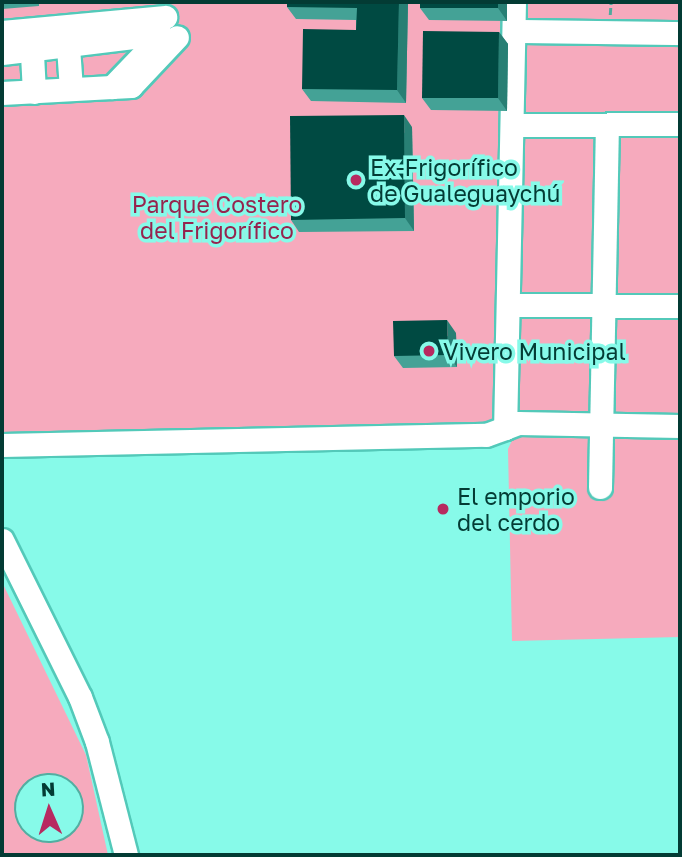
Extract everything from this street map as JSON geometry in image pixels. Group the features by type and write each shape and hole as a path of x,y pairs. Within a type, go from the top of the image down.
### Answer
{"street":[{"path":"505,428 514,2"},
{"path":"2,53 31,40 166,31 112,87 2,93"},
{"path":"514,31 680,33"},
{"path":"2,32 31,40"},
{"path":"67,36 71,89"},
{"path":"31,40 34,92"},
{"path":"600,487 607,124"},
{"path":"512,125 680,124"},
{"path":"508,305 680,306"},
{"path":"2,445 486,435 519,423 680,426"},
{"path":"2,540 80,697 97,742 126,855"}],"green space":[{"name":"Parque Costero del Frigorífico","path":"2,2 506,2 496,425 2,436"},
{"path":"527,2 680,2 680,27 527,26"},
{"path":"526,43 680,43 680,116 526,115"},
{"path":"520,134 598,135 596,299 518,298"},
{"path":"616,134 680,134 680,297 614,298"},
{"path":"518,314 596,315 595,417 517,416"},
{"path":"610,315 680,316 680,418 609,417"},
{"path":"680,433 680,637 512,641 508,449 515,434"},
{"path":"2,582 86,755 108,855 2,855"}],"building":[{"name":"Ex-Frigorífico de Gualeguaychú","path":"287,2 399,2 397,90 302,89 303,29 356,30 357,8 287,7"},
{"path":"420,2 498,2 498,8 420,8"},
{"name":"Ex-Frigorífico de Gualeguaychú","path":"423,31 499,32 498,98 422,98"},
{"name":"Ex-Frigorífico de Gualeguaychú","path":"404,115 405,218 291,220 290,116"},
{"path":"447,320 448,355 394,356 393,321"}],"place":[{"name":"Ex-Frigorífico de Gualeguaychú","path":"356,180"},
{"name":"Vivero Municipal","path":"429,351"},
{"name":"El emporio del cerdo","path":"443,509"}]}
